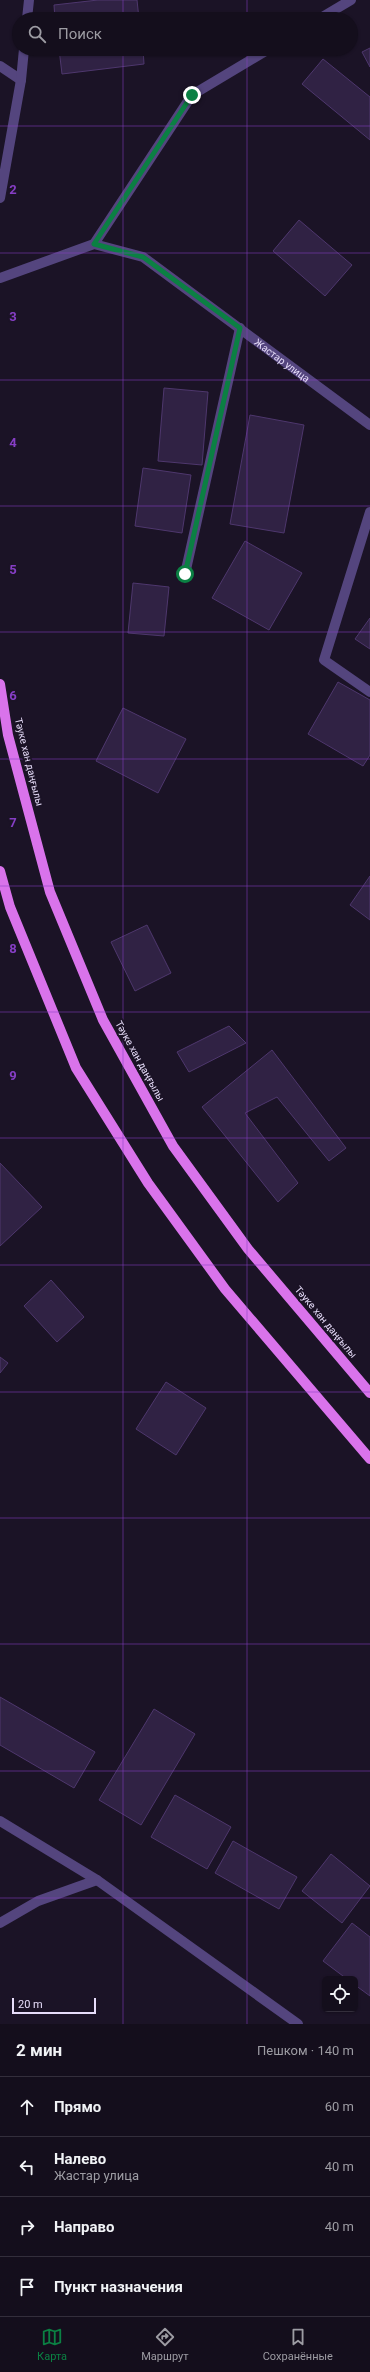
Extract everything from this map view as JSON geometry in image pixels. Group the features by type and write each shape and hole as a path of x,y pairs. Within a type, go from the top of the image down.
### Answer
{"main road":[{"name":"Тәуке хан даңғылы","path":"0,684 8,735 50,892 103,1020 173,1146 248,1249 370,1393"},
{"path":"0,871 10,907 76,1068 140,1170 225,1289 370,1458"}],"street":[{"path":"28,12 29,0"},
{"path":"331,12 351,0"},
{"path":"0,198 21,80 23,56"},
{"path":"0,278 94,244 192,95 257,56"},
{"path":"0,66 21,80"},
{"name":"Жастар улица","path":"94,244 143,257 370,425"},
{"path":"185,574 240,328"},
{"path":"370,512 324,660 370,692"},
{"path":"0,1821 98,1880 298,2024"},
{"path":"0,1923 38,1901 98,1880"}],"building":[{"path":"98,0 137,0 138,12 54,12 54,5"},
{"path":"370,48 370,67 362,52"},
{"path":"60,56 143,56 144,64 62,74"},
{"path":"323,59 370,97 370,140 302,84"},
{"path":"299,220 352,265 325,296 273,251"},
{"path":"164,388 208,392 202,465 158,461"},
{"path":"250,415 304,425 284,533 230,524"},
{"path":"143,468 191,475 182,533 135,526"},
{"path":"245,541 302,573 269,630 212,598"},
{"path":"133,583 169,587 164,636 128,633"},
{"path":"370,618 370,649 355,639"},
{"path":"338,682 370,700 370,755 363,766 308,734"},
{"path":"123,708 186,739 158,793 96,761"},
{"path":"370,876 370,920 350,905"},
{"path":"147,925 171,973 135,991 111,942"},
{"path":"229,1026 246,1043 189,1072 177,1052"},
{"path":"272,1050 346,1148 329,1161 277,1097 245,1113 298,1183 278,1202 202,1107"},
{"path":"0,1163 42,1207 0,1246"},
{"path":"51,1280 84,1317 57,1342 24,1306"},
{"path":"0,1357 8,1363 0,1373"},
{"path":"166,1382 206,1408 176,1455 136,1429"},
{"path":"0,1697 95,1752 74,1788 0,1745"},
{"path":"154,1709 195,1734 141,1825 99,1800"},
{"path":"175,1795 231,1827 207,1869 151,1837"},
{"path":"233,1841 297,1877 279,1909 215,1873"},
{"path":"331,1854 370,1886 342,1923 302,1891"},
{"path":"352,1923 370,1937 370,1996 358,1987 358,1976 343,1976 323,1961"}],"route":[{"path":"185,574 240,328 143,257 94,244 192,95"}]}
